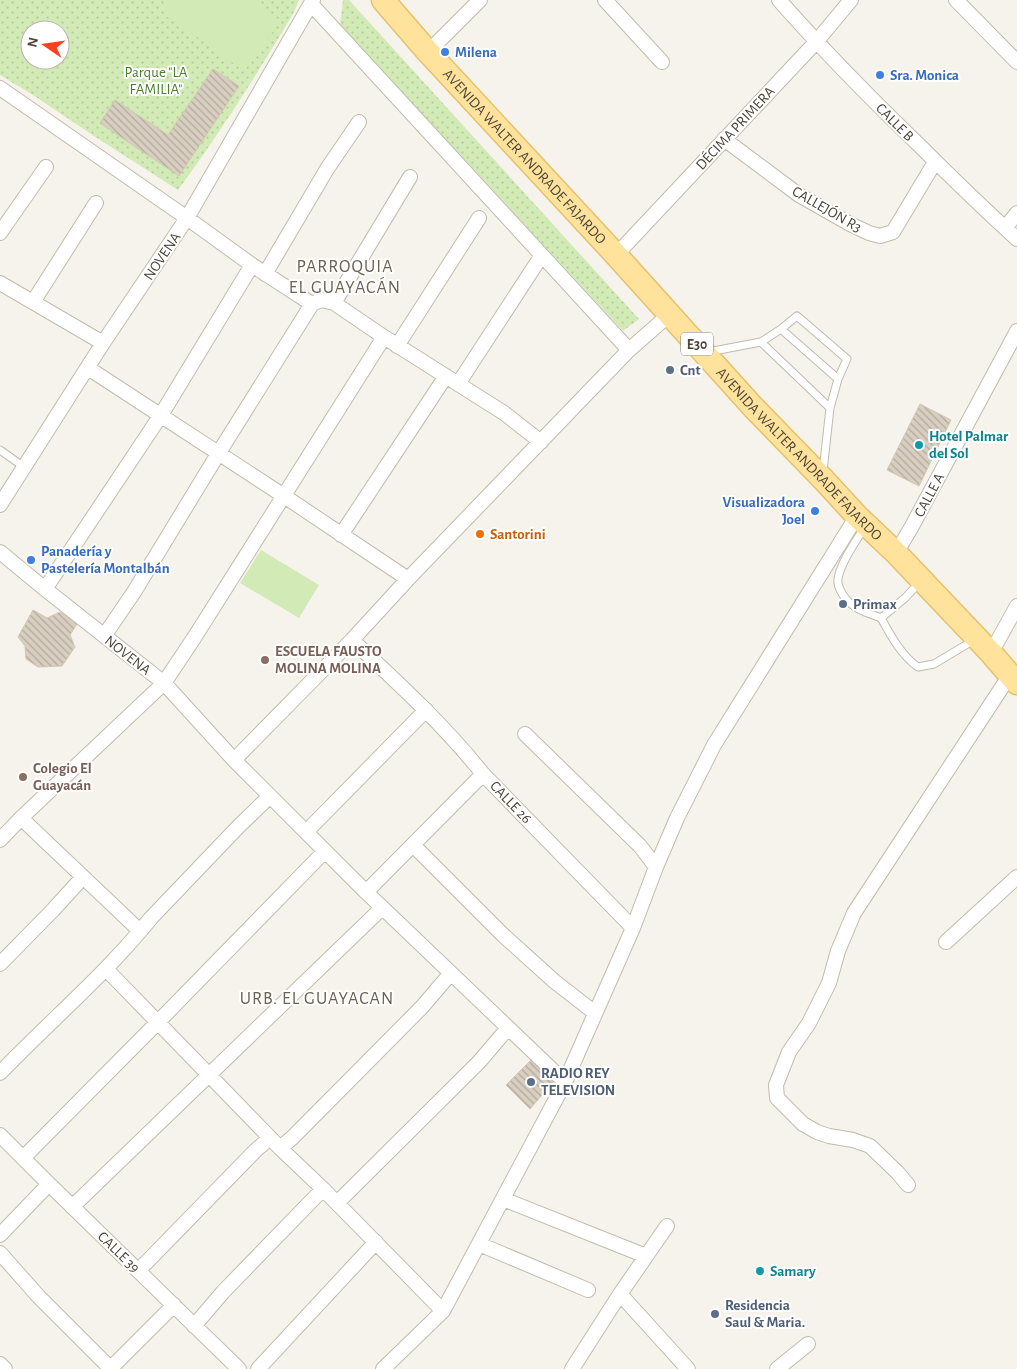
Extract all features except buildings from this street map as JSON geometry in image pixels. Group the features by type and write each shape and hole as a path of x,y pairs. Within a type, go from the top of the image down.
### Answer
{"main road":[{"name":"AVENIDA WALTER ANDRADE FAJARDO","path":"383,0 428,52 705,352 753,407 861,521 896,552 1013,679"}],"street":[{"path":"428,52 480,0"},
{"path":"605,0 662,62"},
{"name":"CALLE B","path":"779,0 816,42 936,162 1017,239"},
{"name":"DÉCIMA PRIMERA","path":"616,255 816,42 852,0"},
{"path":"956,0 1017,62"},
{"path":"312,2 629,350"},
{"name":"NOVENA","path":"0,505 103,343 187,218 312,2"},
{"path":"0,88 252,265 312,304"},
{"path":"265,274 327,169 359,122"},
{"name":"CALLEJÓN R3","path":"724,139 799,195 850,224 880,236 893,232 936,162"},
{"path":"0,233 46,168"},
{"path":"334,303 410,177"},
{"path":"33,302 96,203"},
{"path":"1005,228 1017,213"},
{"path":"397,346 479,218"},
{"path":"458,384 542,255"},
{"path":"45,589 161,415 252,265"},
{"path":"0,283 103,343"},
{"path":"104,636 134,592 312,304 321,300 334,303 397,346 504,413 541,442"},
{"path":"234,760 352,640 408,579 629,350 670,314"},
{"name":"CALLE A","path":"896,552 911,528 1017,331"},
{"path":"0,840 164,683 384,337"},
{"path":"88,368 408,579"},
{"path":"341,535 446,376"},
{"path":"383,1369 443,1311 565,1082 633,928 677,818 714,745 861,521"},
{"name":"NOVENA","path":"0,552 164,683 234,760 382,908 565,1082"},
{"path":"984,646 1017,606"},
{"path":"352,640 426,710 461,747 483,774"},
{"path":"908,1185 870,1146 854,1140 828,1136 803,1124 777,1098 776,1085 789,1052 809,1023 829,983 838,951 854,913 1013,679"},
{"path":"306,832 426,710"},
{"path":"525,734 640,846 656,867"},
{"name":"CALLE 26","path":"366,892 483,774 633,928"},
{"path":"0,1073 106,969 151,918 270,796"},
{"path":"21,818 140,931"},
{"path":"413,845 503,935 554,981 595,1013"},
{"path":"23,1158 325,851"},
{"path":"0,964 83,877"},
{"path":"946,942 1017,877"},
{"path":"72,1207 382,908"},
{"path":"106,969 270,1138 323,1188 443,1311"},
{"path":"280,1148 422,1008 451,973"},
{"path":"337,1203 479,1062 508,1028"},
{"name":"CALLE 39","path":"0,1135 239,1369"},
{"path":"138,1271 270,1138"},
{"path":"0,1236 49,1184"},
{"path":"194,1326 223,1292 323,1188"},
{"path":"503,1199 646,1256"},
{"path":"572,1369 620,1294 667,1226"},
{"path":"258,1369 376,1242"},
{"path":"478,1244 588,1290"},
{"path":"0,1253 39,1297 110,1369 174,1305"},
{"path":"620,1294 688,1369"},
{"path":"778,1369 808,1344"},
{"path":"0,1364 5,1369"}],"lane":[{"path":"705,352 761,342 797,316 846,359 830,408 822,478"},
{"path":"781,329 838,379"},
{"path":"761,342 830,408"},
{"path":"0,450 24,467"},
{"path":"861,521 837,582 849,602 859,609 881,618 892,638 909,661 918,667 934,664 954,653 984,646"},
{"path":"881,618 905,598 922,580"}],"green space":[{"name":"Parque \"LA FAMILIA\"","path":"0,0 299,0 294,12 253,80 178,190 0,75"},
{"path":"163,0 254,0 280,22 244,71 166,16"},
{"path":"343,0 349,0 639,319 623,331 340,25"},
{"path":"261,550 319,585 299,618 240,583"}],"place":[{"name":"Milena","path":"445,52"},
{"name":"Sra. Monica","path":"880,75"},
{"name":"Cnt","path":"670,370"},
{"name":"Hotel Palmar del Sol","path":"919,445"},
{"name":"Visualizadora Joel","path":"815,511"},
{"name":"Santorini","path":"480,534"},
{"name":"Panadería y Pastelería Montalbán","path":"31,560"},
{"name":"Primax","path":"843,604"},
{"name":"ESCUELA FAUSTO MOLINA MOLINA","path":"265,660"},
{"name":"Colegio El Guayacán","path":"23,777"},
{"name":"RADIO REY TELEVISION","path":"531,1082"},
{"name":"Samary","path":"760,1271"},
{"name":"Residencia Saul & Maria.","path":"715,1314"}],"district":[{"name":"PARROQUIA EL GUAYACÁN","path":"345,276"},
{"name":"URB. EL GUAYACAN","path":"317,998"}]}
